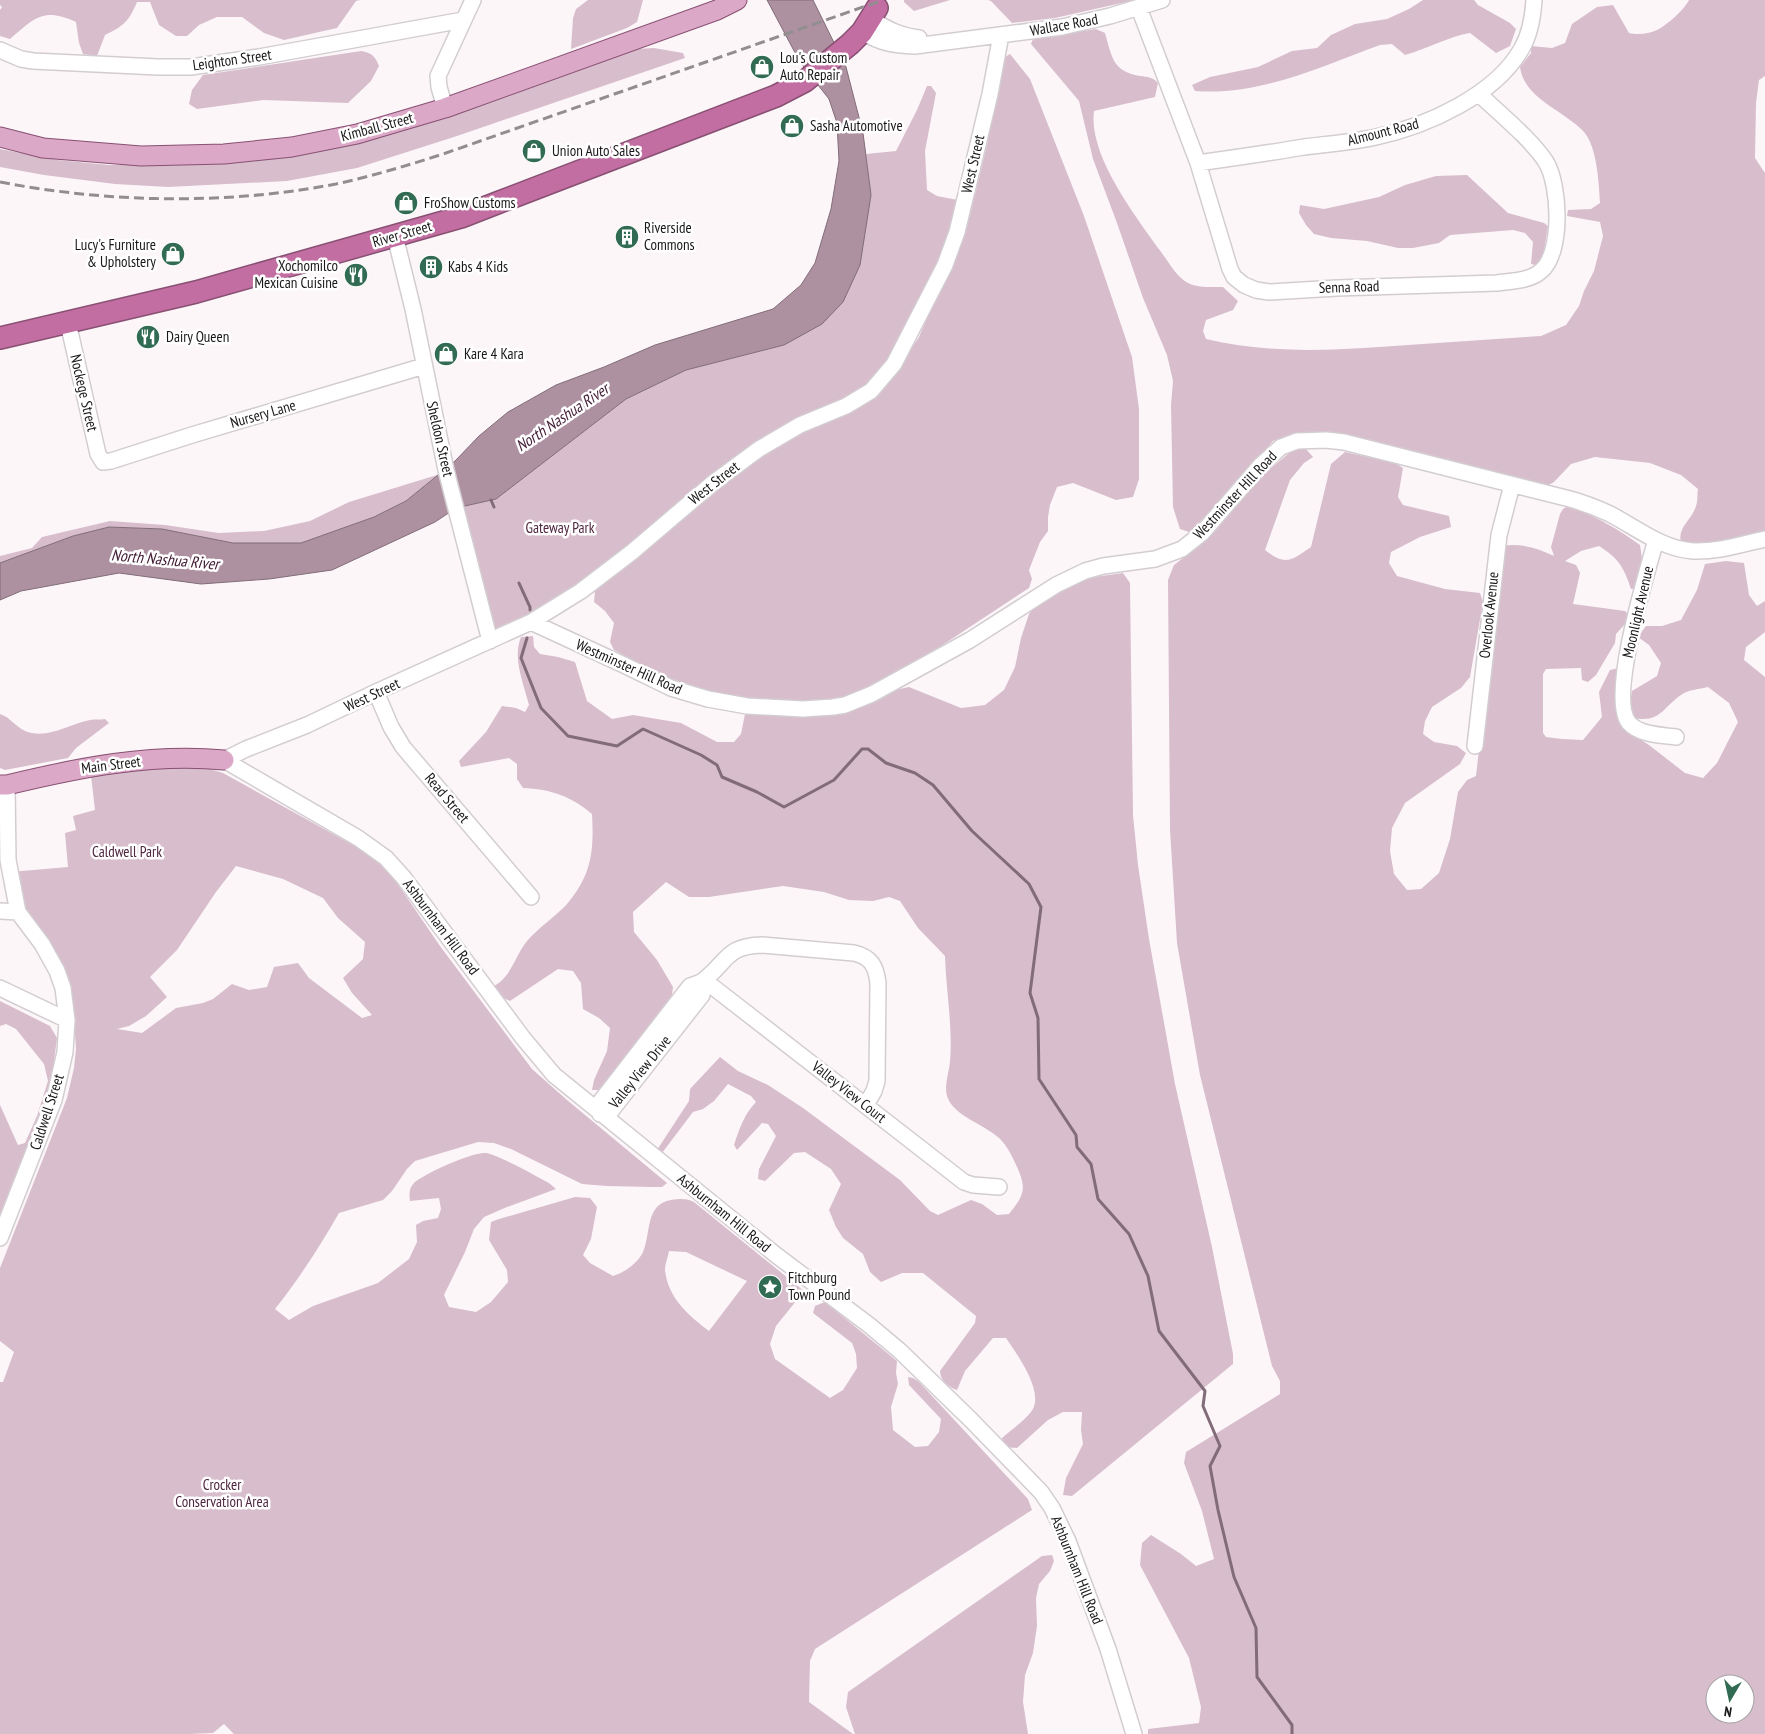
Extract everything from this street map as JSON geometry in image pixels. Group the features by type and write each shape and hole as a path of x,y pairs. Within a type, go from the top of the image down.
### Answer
{"highway":[{"name":"River Street","path":"0,338 196,292 461,217 497,204 776,96 805,81 844,50 870,20"}],"main road":[{"name":"Kimball Street","path":"0,137 43,148 108,154 172,156 224,154 292,147 349,136 445,108 716,5 737,0"},
{"name":"Main Street","path":"4,785 90,767 181,759 224,760"}],"street":[{"path":"445,108 438,76 472,0"},
{"name":"Wallace Road","path":"870,20 902,36 963,38 1062,27 1140,8 1162,0"},
{"name":"Almount Road","path":"1198,163 1379,136 1428,121 1479,94 1505,70 1522,48 1528,33 1534,0"},
{"name":"Senna Road","path":"1140,8 1198,163 1230,269 1234,277 1249,288 1262,292 1497,283 1523,279 1540,273 1551,257 1554,242 1557,214 1554,178 1535,147 1479,94"},
{"name":"Leighton Street","path":"0,50 20,59 38,62 191,67 259,57 463,20"},
{"name":"West Street","path":"224,760 246,749 307,725 531,622 581,591 632,552 712,483 759,449 800,425 846,406 871,391 894,364 945,265 957,232 990,94 1001,35"},
{"name":"Sheldon Street","path":"395,236 413,309 446,470 490,641"},
{"name":"Nockege Street","path":"68,323 98,456 103,462"},
{"name":"Nursery Lane","path":"103,462 424,366"},
{"name":"Westminster Hill Road","path":"531,622 682,692 747,706 803,709 833,707 859,700 878,690 970,640 1056,585 1085,571 1103,566 1155,559 1182,549 1202,533 1267,458 1288,443 1297,441 1344,442 1415,459 1512,486 1570,499 1599,509 1656,540 1675,548 1694,551 1719,549 1765,539"},
{"name":"Overlook Avenue","path":"1475,746 1498,535 1512,486"},
{"name":"Moonlight Avenue","path":"1656,540 1627,648 1622,703 1626,717 1634,726 1655,734 1676,737"},
{"name":"Read Street","path":"376,692 391,727 403,748 531,897"},
{"name":"Ashburnham Hill Road","path":"224,760 358,838 386,858 404,878 541,1061 563,1083 776,1255 869,1325 900,1351 1041,1492 1052,1508 1068,1541 1108,1649 1134,1734"},
{"name":"Caldwell Street","path":"0,1238 54,1100 65,1052 68,1020 63,988 57,971 42,944 18,912 8,860 4,785"},
{"path":"0,911 18,912"},
{"name":"Valley View Drive","path":"600,1114 600,1102 690,986 704,980 729,954 748,946 770,945 854,953 867,957 873,963 877,977 878,1069 876,1088 866,1105"},
{"name":"Valley View Court","path":"704,980 964,1182 973,1185 999,1187"},
{"path":"0,988 68,1020"}],"green space":[{"path":"0,0 360,0 356,1 337,28 284,40 264,33 242,17 217,17 199,25 187,36 176,36 159,25 150,2 137,2 125,22 117,29 105,35 97,56 83,54 79,43 76,22 55,15 47,15 33,20 10,39 0,36 0,10 2,7"},
{"path":"588,0 643,0 637,22 627,28 571,49 573,18 576,9"},
{"path":"904,0 950,0 914,11"},
{"path":"988,0 1135,0 1055,18 1012,23"},
{"path":"1423,0 1474,0 1478,5 1510,23 1516,29 1510,46 1496,53 1470,33 1453,37 1405,55 1392,44 1380,45 1312,71 1243,89 1195,91 1192,85 1210,77 1258,67 1292,51 1317,48 1331,35 1355,24 1387,19"},
{"path":"1689,0 1765,0 1765,76 1759,80 1756,103 1755,158 1765,173 1765,531 1721,544 1681,543 1681,532 1697,504 1698,489 1681,475 1650,463 1595,457 1571,464 1554,482 1545,487 1323,432 1293,434 1273,441 1194,530 1189,532 1180,529 1173,507 1171,405 1173,381 1167,355 1143,298 1093,159 1079,101 1031,44 1033,39 1096,29 1105,33 1112,56 1118,67 1131,74 1152,78 1158,83 1155,97 1094,111 1094,128 1098,146 1115,183 1137,218 1176,272 1192,285 1223,287 1238,301 1233,310 1206,320 1203,331 1206,339 1231,344 1281,349 1357,348 1541,336 1566,325 1579,306 1594,271 1603,236 1600,222 1567,216 1568,210 1591,209 1600,203 1595,156 1584,132 1529,88 1523,78 1520,67 1531,53 1531,46 1552,48 1565,43 1572,24 1597,7 1613,5 1629,33 1643,34 1666,25"},
{"path":"654,48 683,53 685,58 357,168 287,181 168,187 115,184 0,167 0,149 58,160 109,165 210,164 317,152 437,120 541,80 636,49"},
{"path":"361,51 373,56 379,66 371,81 348,103 264,100 197,109 189,104 192,90 203,75"},
{"path":"1010,54 1030,79 1084,216 1132,357 1139,409 1139,479 1133,497 1116,500 1073,483 1057,487 1050,505 1048,531 1040,542 1029,570 1032,579 1029,588 894,677 834,702 745,701 705,692 659,674 614,650 610,642 614,623 605,611 594,602 595,591 750,464 895,372 919,337 970,215 987,145 1000,65 1005,57"},
{"name":"Gateway Park","path":"927,86 931,86 936,93 925,151 927,190 937,196 958,200 945,265 871,391 800,425 632,552 490,641 456,508 496,499 626,399 686,370 784,345 871,195 866,154 896,151"},
{"path":"1467,175 1508,213 1544,223 1548,226 1543,257 1535,265 1531,264 1533,242 1525,233 1513,230 1450,235 1439,243 1413,248 1398,248 1367,241 1331,238 1314,234 1299,213 1300,205 1324,209 1379,197 1405,185 1436,176"},
{"path":"1294,449 1306,449 1313,457 1304,463 1290,480 1265,550 1278,558 1288,560 1311,547 1331,464 1345,452 1395,463 1403,468 1398,497 1403,505 1449,516 1451,527 1420,537 1391,552 1389,563 1397,576 1445,589 1480,593 1483,602 1470,677 1461,688 1432,707 1425,721 1423,734 1434,742 1457,746 1466,753 1460,764 1405,803 1392,828 1390,851 1394,874 1407,890 1421,889 1439,873 1450,839 1458,792 1467,780 1476,776 1502,546 1516,545 1529,547 1554,556 1551,547 1560,514 1568,506 1605,523 1640,545 1642,559 1637,588 1631,589 1620,564 1599,546 1581,551 1565,561 1576,565 1580,573 1573,604 1625,611 1628,614 1625,624 1616,634 1615,643 1596,675 1588,682 1582,680 1581,668 1546,669 1543,674 1543,733 1546,737 1583,740 1602,717 1599,692 1610,670 1619,668 1630,733 1685,773 1703,778 1717,763 1738,722 1729,703 1708,687 1684,693 1655,716 1642,719 1633,718 1629,708 1632,691 1657,676 1661,663 1649,645 1638,637 1646,626 1662,626 1681,620 1697,590 1705,564 1726,561 1744,563 1749,595 1757,606 1765,601 1765,632 1746,647 1744,660 1765,677 1765,1734 1148,1734 1148,1729 1199,1723 1201,1707 1189,1658 1140,1565 1142,1543 1151,1535 1196,1566 1214,1559 1202,1511 1184,1463 1186,1452 1280,1394 1280,1381 1272,1366 1200,1075 1177,943 1170,830 1168,580 1174,565 1205,536 1247,488"},
{"path":"437,475 406,501 374,517 301,543 233,543 162,529 109,527 73,536 0,563 0,556 32,548 42,537 110,521 165,525 219,533 264,531 310,521 349,502"},
{"path":"1123,573 1130,583 1133,815 1138,865 1175,1084 1212,1247 1233,1354 1233,1364 1072,1496 1063,1495 1066,1478 1083,1444 1081,1430 1082,1412 1063,1412 1048,1420 1017,1448 1004,1447 1002,1438 1021,1423 1031,1412 1035,1404 1033,1385 1017,1354 1006,1338 993,1338 965,1371 957,1390 945,1383 940,1371 975,1323 976,1316 923,1273 902,1273 881,1282 870,1272 863,1254 843,1238 829,1210 841,1184 831,1169 805,1152 794,1153 765,1181 758,1179 759,1169 776,1136 768,1124 762,1123 737,1150 734,1145 740,1128 748,1112 756,1102 751,1096 728,1084 714,1101 703,1109 693,1112 662,1153 657,1150 689,1101 690,1089 720,1057 738,1071 768,1085 803,1108 900,1180 930,1211 938,1215 971,1200 982,1204 997,1215 1009,1214 1021,1197 1023,1187 1012,1156 999,1138 962,1114 950,1103 947,1096 946,1088 951,1036 945,956 918,928 900,901 889,897 873,901 849,900 824,892 783,886 709,897 689,897 666,882 633,912 634,932 657,960 673,987 672,995 599,1090 592,1090 594,1080 607,1051 610,1028 599,1018 583,1009 581,983 573,971 558,969 510,1001 497,995 493,987 508,973 527,941 567,904 582,883 592,851 592,814 568,798 542,790 523,788 517,779 517,764 509,758 461,767 459,761 486,732 502,706 516,708 525,712 529,705 518,662 521,637 533,636 534,647 540,654 575,662 587,701 612,719 633,715 681,723 717,742 734,742 741,734 745,714 749,712 909,687 961,708 985,705 1004,690 1015,667 1021,638 1029,614 1035,606 1068,586 1094,577"},
{"path":"0,714 25,731 41,734 92,720 105,719 109,723 76,748 68,758 5,770 0,768"},
{"name":"Crocker Conservation Area","path":"90,767 203,767 223,773 371,855 395,880 440,946 532,1069 667,1183 662,1187 582,1184 511,1149 494,1143 478,1142 415,1161 383,1200 339,1213 309,1262 275,1309 289,1320 313,1306 378,1283 409,1259 417,1242 416,1225 423,1221 438,1218 441,1209 439,1198 410,1201 411,1187 427,1174 480,1153 486,1153 518,1166 549,1183 556,1189 484,1217 474,1229 444,1295 449,1307 476,1312 491,1302 508,1282 507,1270 489,1240 491,1222 575,1197 590,1198 597,1207 591,1239 583,1255 590,1263 613,1276 630,1267 643,1252 650,1221 657,1207 671,1200 688,1200 694,1202 804,1291 776,1326 770,1344 775,1359 830,1398 843,1390 857,1368 856,1354 852,1343 813,1313 815,1306 825,1302 897,1361 896,1373 898,1384 891,1407 893,1430 915,1447 928,1446 939,1432 941,1419 909,1385 908,1377 913,1378 919,1382 1028,1499 1032,1510 815,1649 810,1661 809,1702 853,1734 234,1734 224,1724 213,1733 0,1734 0,1382 3,1382 14,1352 0,1341 0,1268 67,1098 76,1049 74,1018 63,988 18,912 10,872 68,867 65,833 76,830 73,816 95,810","holes":["236,866 283,879 323,898 338,918 365,942 363,959 343,978 352,993 372,1015 362,1018 309,978 298,963 274,967 267,987 249,990 232,984 213,999 203,1003 176,1008 142,1033 117,1029 129,1026 146,1016 167,997 150,977 177,950","669,1251 686,1252 747,1281 709,1331 680,1305 670,1289 665,1270"]},
{"path":"0,1001 50,1026 57,1038 49,1100 0,1221 0,1105 18,1145 25,1143 37,1116 48,1081 44,1064 16,1029 6,1024 0,1026"},
{"path":"1052,1555 1054,1561 1050,1571 1039,1584 1036,1598 1037,1626 1033,1653 1025,1675 1023,1702 1028,1734 855,1734 846,1707 848,1692 1042,1556"}],"water":[{"name":"North Nashua River","path":"767,0 813,0 846,67 863,133 871,195 860,265 843,302 822,324 784,345 686,370 626,399 496,499 456,508 435,522 332,570 269,579 201,584 119,573 21,591 0,600 0,563 73,536 109,527 162,529 233,543 301,543 374,517 406,501 455,461 479,436 508,412 556,385 655,345 773,309 801,285 815,263 831,209 839,161 837,123 829,99 800,62"}],"waterway":[{"path":"491,500 494,507"},
{"path":"519,583 530,610"},
{"path":"527,638 521,658 541,708 568,736 617,746 643,729 701,755 717,765 722,777 757,792 784,807 834,780 862,749 868,749 886,763 915,773 933,785 972,831 1029,884 1041,907 1030,993 1038,1018 1039,1079 1076,1135 1077,1147 1091,1164 1098,1199 1129,1234 1148,1276 1159,1331 1205,1391 1203,1406 1220,1446 1210,1466 1234,1577 1256,1628 1257,1677 1292,1725 1292,1734"}],"railway":[{"path":"0,182 83,194 168,199 253,195 336,184 446,153 883,0"}],"place":[{"name":"Lou's Custom Auto Repair","path":"762,67"},
{"name":"Sasha Automotive","path":"792,126"},
{"name":"Union Auto Sales","path":"534,151"},
{"name":"FroShow Customs","path":"406,203"},
{"name":"Riverside Commons","path":"627,237"},
{"name":"Lucy's Furniture & Upholstery","path":"173,254"},
{"name":"Kabs 4 Kids","path":"431,267"},
{"name":"Xochomilco Mexican Cuisine","path":"356,275"},
{"name":"Dairy Queen","path":"148,337"},
{"name":"Kare 4 Kara","path":"446,354"},
{"name":"Fitchburg Town Pound","path":"770,1287"}],"park label":[{"name":"Caldwell Park","path":"127,852"}]}
